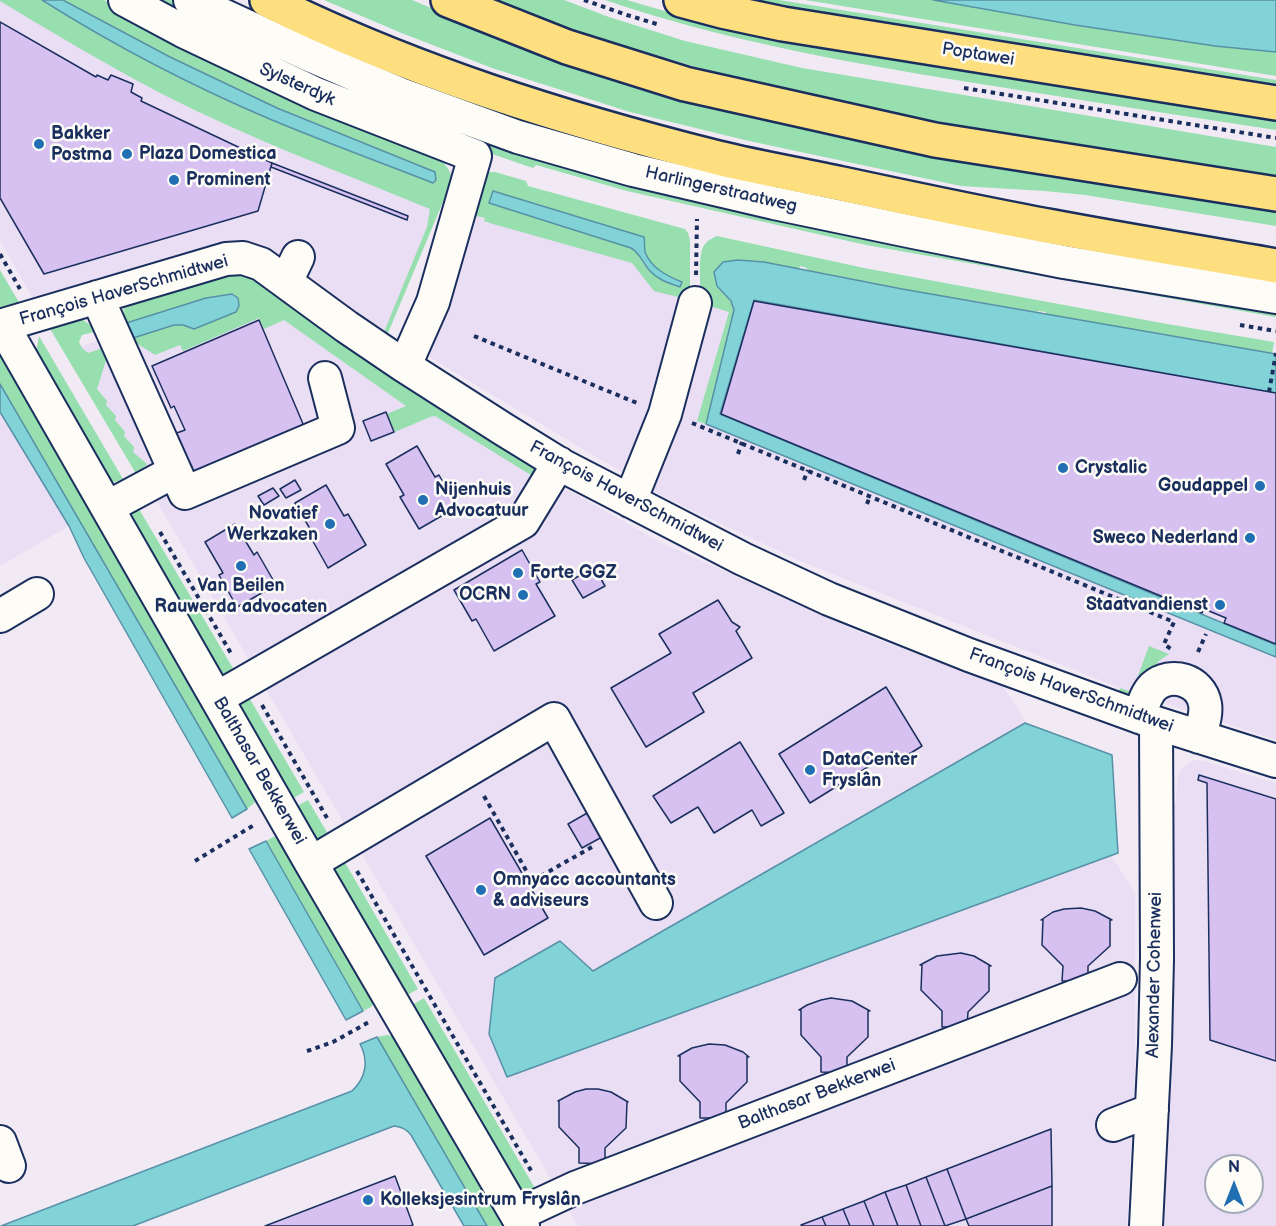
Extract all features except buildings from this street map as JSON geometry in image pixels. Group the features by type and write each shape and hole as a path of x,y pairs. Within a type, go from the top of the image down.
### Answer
{"main road":[{"name":"Harlingerstraatweg","path":"267,0 396,57 466,84 622,133 720,158 960,209 1276,266"},
{"path":"448,0 567,47 685,84 935,140 1276,194"},
{"name":"Poptawei","path":"681,0 783,24 1276,103"}],"street":[{"name":"Sylsterdyk","path":"125,0 183,31 316,94 476,156 433,302 403,365"},
{"name":"Harlingerstraatweg","path":"190,0 400,94 518,137 633,170 925,235 1064,262 1276,297"},
{"name":"François HaverSchmidtwei","path":"1,326 226,259 243,258 292,270 352,315 403,365 559,463 704,540 829,600 969,656 1148,720 1276,760"},
{"path":"98,297 185,494 338,428 325,378"},
{"path":"630,501 665,414 695,303"},
{"name":"Balthasar Bekkerwei","path":"1,326 520,1221 548,1199 586,1183 1120,980"},
{"path":"217,698 523,522 559,463"},
{"path":"108,507 175,471"},
{"path":"0,616 37,594"},
{"path":"1148,720 1147,695 1154,686 1164,680 1186,681 1195,686 1202,695 1205,705 1205,715 1199,737"},
{"path":"311,862 554,719 656,903"},
{"name":"Alexander Cohenwei","path":"1146,1226 1157,959 1148,720"},
{"path":"1113,1125 1152,1110"}],"path":[{"path":"695,303 697,219"},
{"path":"0,254 36,316"},
{"path":"474,336 665,414 742,442 1174,622 1164,644 1174,651"},
{"path":"1269,392 1276,353"},
{"path":"738,454 742,442"},
{"path":"804,480 808,470"},
{"path":"867,504 870,496"},
{"path":"937,531 940,525"},
{"path":"160,532 548,1199"},
{"path":"1007,561 1010,554"},
{"path":"1072,587 1074,581"},
{"path":"1137,614 1139,607"},
{"path":"469,769 532,881 617,833"}],"shaded area":[{"path":"0,0 438,206 387,331 349,309 279,256 259,247 34,300 0,241"},
{"path":"471,215 636,259 686,293 684,301 711,283 1276,376 1276,740 1130,692 800,561 662,496 429,357"},
{"path":"261,291 527,467 662,543 866,635 1003,686 1135,893 1135,1066 1127,1226 578,1226 68,350"},
{"path":"0,412 69,526 0,566"},
{"path":"1194,760 1204,761 1276,783 1276,1226 1162,1226 1173,1028 1169,803 1176,802 1177,779 1181,770"}],"green space":[{"path":"0,0 42,0 161,68 435,172 277,108 170,57 63,0 104,0 180,41 438,157 450,172 452,191 448,190 388,333 384,332 427,227 430,209 294,154 162,94"},
{"path":"149,0 177,0 396,101 1276,307 1276,317 866,245 627,191 536,165 533,168 391,113"},
{"path":"324,0 412,0 436,10 1276,208 1276,226 1085,195 961,186 749,141 630,112 492,68"},
{"path":"492,0 564,0 685,41 802,68 1276,147 1276,176 983,130 802,95 696,67 576,31"},
{"path":"605,0 627,0 685,17 1276,120 1276,130 871,66 737,38"},
{"path":"744,0 779,0 1276,80 1276,88"},
{"path":"805,0 933,0 1075,25 1215,46 1276,52 1276,76"},
{"path":"495,172 526,181 528,186 685,229 690,240 690,300 654,291 632,263 493,224 484,221 485,218 471,215 486,173","holes":["493,192 644,237 647,257 657,269 669,277 651,272 631,248 490,203"]},
{"path":"717,236 864,268 1274,342 1272,354 1045,314 1046,312 902,289 807,270 800,266 799,269 752,261 723,262 714,272 715,281 733,305 734,315 706,424 697,421 729,312 700,303 702,249 708,241"},
{"path":"0,270 20,304 0,309"},
{"path":"239,273 251,276 533,463 539,480 435,416 395,432 387,414 406,406 284,320 264,329 259,318 183,351 180,345 155,355 130,339 174,325 183,325 232,294 206,298 123,324 124,304 228,274"},
{"path":"79,317 98,331 82,335 79,342 82,348 88,353 106,347 107,357 97,389 107,401 106,405 116,416 115,420 125,432 124,436 134,447 133,452 147,464 139,471 135,472 49,327"},
{"path":"39,336 123,479 115,482 108,478 36,352"},
{"path":"0,356 6,361 259,799 247,809 0,384"},
{"path":"136,504 237,675 225,676 218,671 129,519 129,512"},
{"path":"1149,646 1169,654 1159,661 1130,696 1119,692 1120,688 1132,692"},
{"path":"247,694 304,792 292,799 241,710 241,701"},
{"path":"308,800 328,834 328,837 319,842 297,806"},
{"path":"281,836 376,1001 363,1011 266,841"},
{"path":"343,859 418,989 406,996 331,866"},
{"path":"424,998 536,1190 527,1193 520,1191 412,1005"},
{"path":"387,1035 397,1037 507,1226 487,1226 377,1037"}],"water":[{"path":"42,0 63,0 170,57 277,108 435,172 436,180 433,183 242,107 126,49"},
{"path":"933,0 1276,0 1276,52 1215,46 1075,25"},
{"path":"493,191 644,237 645,252 651,263 665,274 682,282 680,287 653,274 631,248 489,203"},
{"path":"738,260 764,262 902,289 1276,354 1276,393 754,300 720,414 1276,645 1276,657 706,424 734,310 731,301 717,286 714,272 723,262"},
{"path":"232,294 238,298 239,306 236,312 194,329 174,325 130,339 123,324 206,298"},
{"path":"0,384 247,809 232,818 84,558 69,526 0,412"},
{"path":"1025,723 1112,755 1118,853 507,1077 489,1034 495,978 560,941 593,971"},
{"path":"266,841 363,1011 346,1020 249,849"},
{"path":"377,1037 487,1226 464,1226 411,1135 404,1129 394,1126 133,1226 1,1226 352,1091 360,1081 365,1069 365,1057 360,1044"}],"place":[{"name":"Bakker Postma","path":"39,144"},
{"name":"Plaza Domestica","path":"127,154"},
{"name":"Prominent","path":"174,180"},
{"name":"Crystalic","path":"1063,468"},
{"name":"Goudappel","path":"1260,486"},
{"name":"Nijenhuis Advocatuur","path":"423,500"},
{"name":"Novatief Werkzaken","path":"330,524"},
{"name":"Sweco Nederland","path":"1250,538"},
{"name":"Van Beilen Rauwerda advocaten","path":"241,566"},
{"name":"Forte GGZ","path":"518,573"},
{"name":"OCRN","path":"523,595"},
{"name":"Staatvandienst","path":"1220,605"},
{"name":"DataCenter Fryslân","path":"810,770"},
{"name":"Omnyacc accountants & adviseurs","path":"481,890"},
{"name":"Kolleksjesintrum Fryslân","path":"368,1200"}]}
